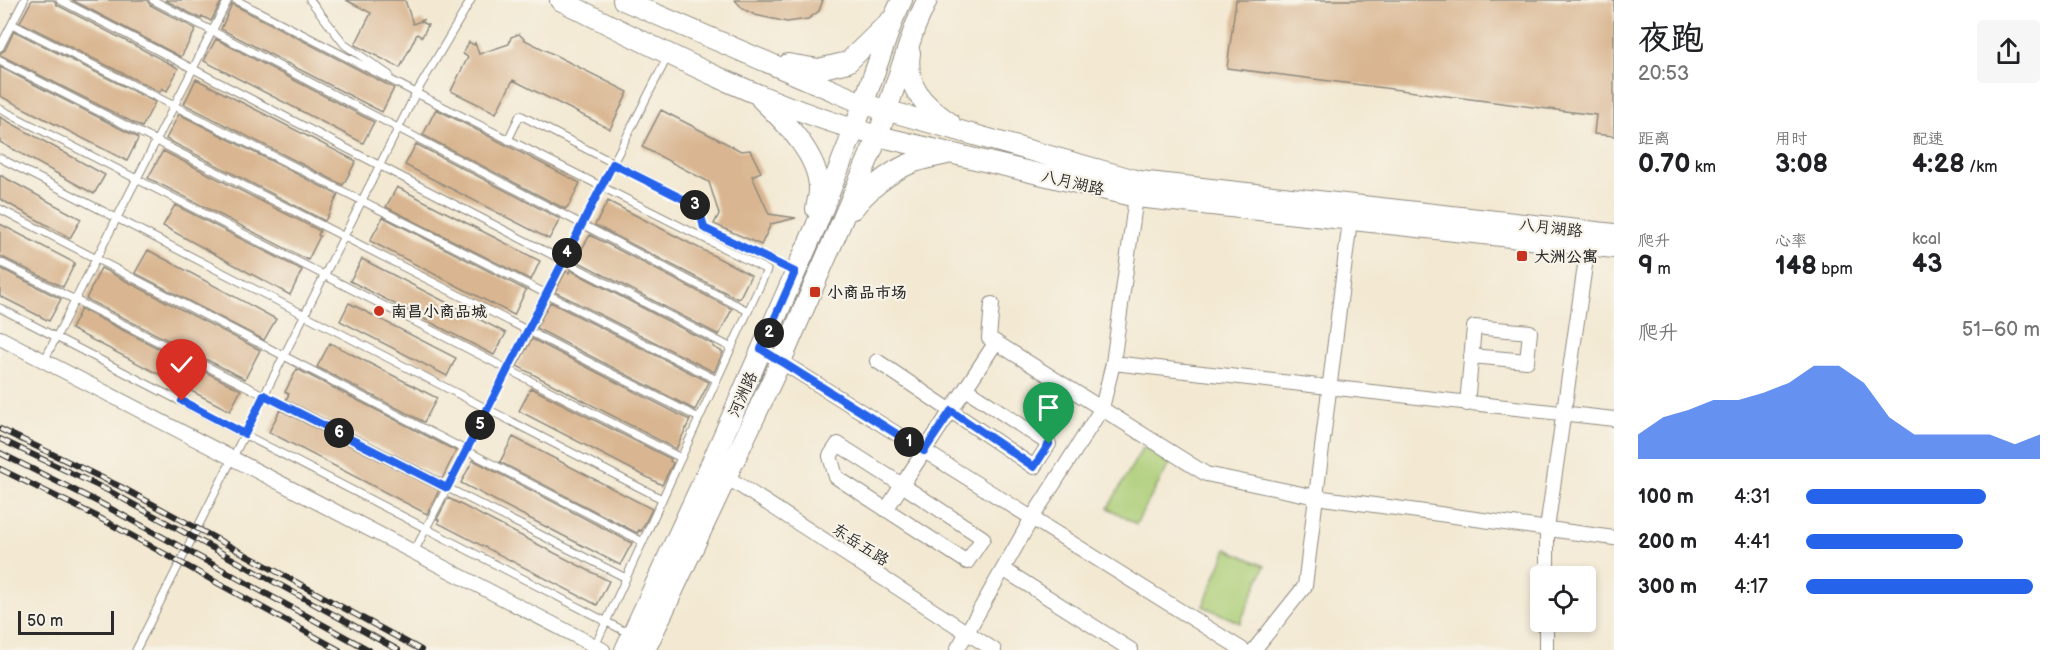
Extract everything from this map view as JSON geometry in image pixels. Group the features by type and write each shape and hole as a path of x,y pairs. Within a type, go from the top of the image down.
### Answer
{"main road":[{"name":"八月湖路","path":"561,0 669,54 752,91 854,130 1136,197 1614,248"},
{"name":"八月湖路","path":"623,0 864,104 1139,181 1614,234"},
{"path":"645,650 781,362 879,136 915,27 927,0"},
{"path":"759,60 819,69 848,62 898,8"},
{"name":"河洲路","path":"629,642 812,235 864,104 898,8"},
{"path":"915,27 909,63 915,93 929,109 965,133"},
{"path":"752,91 785,122 811,156 819,188 812,235"},
{"path":"838,230 859,201 877,184 908,164 950,153"}],"street":[{"path":"957,650 1032,518 1102,408 1113,363 1136,197"},
{"path":"1254,650 1305,586 1350,220"},
{"path":"1546,566 1547,528 1588,245"},
{"path":"992,304 989,338 1206,474 1316,497 1614,538"},
{"path":"1467,404 1471,356 1474,327 1530,332 1527,362 1471,356"},
{"path":"0,338 599,648"},
{"path":"886,510 996,342"},
{"path":"761,349 1243,650"},
{"path":"877,361 1034,467 1049,444 966,388"},
{"path":"1113,363 1614,419"},
{"path":"838,444 902,485 983,538 967,562 836,477 830,456 838,444"},
{"name":"东岳五路","path":"710,466 994,650"},
{"path":"1003,569 1131,650"},
{"path":"1546,632 1546,650"}],"lane":[{"path":"0,47 24,0"},
{"path":"60,0 732,348"},
{"path":"153,0 748,311"},
{"path":"44,361 228,0"},
{"path":"237,0 249,3 416,93 767,270 606,621 599,648"},
{"path":"310,0 345,45 416,93"},
{"path":"136,650 416,93 471,0"},
{"path":"12,24 717,380"},
{"path":"414,552 669,54"},
{"path":"0,61 699,418"},
{"path":"0,109 681,458"},
{"path":"508,140 520,115 699,207 704,228 795,272"},
{"path":"0,158 662,499"},
{"path":"0,209 643,542"},
{"path":"0,262 626,578"},
{"path":"0,308 606,621 629,642"}],"green space":[{"path":"1143,447 1170,463 1136,524 1108,508"},
{"path":"1227,549 1265,566 1240,623 1203,606"}],"building":[{"path":"32,0 54,0 57,5 176,67 178,69 167,91 162,88 160,92 20,22"},
{"path":"72,0 147,0 150,5 196,29 181,57"},
{"path":"165,0 222,0 211,21 202,16 201,19"},
{"path":"346,0 405,0 413,24 423,20 422,22 428,25 422,37 417,34 400,68 355,45 371,13"},
{"path":"735,0 823,0 819,11 808,19 787,22 755,15 743,9"},
{"path":"1236,0 1614,0 1614,136 1594,134 1596,115 1227,68"},
{"path":"232,4 394,88 382,112 221,29"},
{"path":"14,31 155,102 142,127 0,55"},
{"path":"519,34 525,40 628,92 610,129 513,80 496,113 451,91 468,57 463,54 469,42 474,45 475,43 479,54 509,44 511,37"},
{"path":"216,39 374,122 363,143 204,61"},
{"path":"0,67 137,137 127,161 0,96"},
{"path":"196,79 356,161 343,185 184,104"},
{"path":"436,109 580,183 569,205 565,209 423,135"},
{"path":"661,110 741,151 750,150 761,172 752,176 769,214 796,218 771,224 761,245 714,224 719,214 709,182 642,147"},
{"path":"179,114 338,195 325,221 166,139"},
{"path":"0,117 105,175 94,194 0,142"},
{"path":"416,144 560,219 549,239 405,165"},
{"path":"163,151 320,231 318,235 320,236 308,260 148,178"},
{"path":"0,175 81,219 70,238 0,199"},
{"path":"397,187 540,261 531,280 386,207"},
{"path":"608,201 751,275 740,297 738,299 595,225"},
{"path":"175,205 302,270 290,295 163,226"},
{"path":"383,217 526,290 514,315 370,241"},
{"path":"0,224 75,263 63,287 0,256"},
{"path":"590,235 732,309 719,335 575,260"},
{"path":"148,250 276,319 264,340 135,273"},
{"path":"362,259 506,333 494,355 350,281"},
{"path":"0,268 61,299 49,321 0,296"},
{"path":"101,268 260,350 245,379 86,299"},
{"path":"570,270 714,345 713,347 723,352 714,372 555,292 566,271 569,273"},
{"path":"550,302 709,382 695,410 536,328"},
{"path":"349,303 456,358 447,376 340,321"},
{"path":"81,309 241,390 230,411 71,329"},
{"path":"532,339 690,420 676,449 517,366"},
{"path":"330,343 437,398 424,422 317,367"},
{"path":"297,369 456,451 442,479 286,400 289,394 285,392"},
{"path":"531,388 671,459 673,463 662,485 519,411"},
{"path":"280,410 439,490 427,514 269,432"},
{"path":"513,437 652,509 641,531 637,533 500,462"},
{"path":"473,460 632,543 620,565 461,483"},
{"path":"448,498 609,581 597,605 438,523 437,519"}],"railway":[{"path":"0,429 121,487 421,650"},
{"path":"0,439 109,491 398,650"},
{"path":"0,453 102,504 369,650"},
{"path":"0,469 96,516 339,650"}],"place":[{"name":"大洲公寓","path":"1522,256"},
{"name":"小商品市场","path":"815,292"},
{"name":"南昌小商品城","path":"379,311"}],"route":[{"path":"182,401 245,434 264,395 447,488 613,164 699,207 704,228 795,272 761,349 924,451 951,411 1034,467 1049,444"}]}
